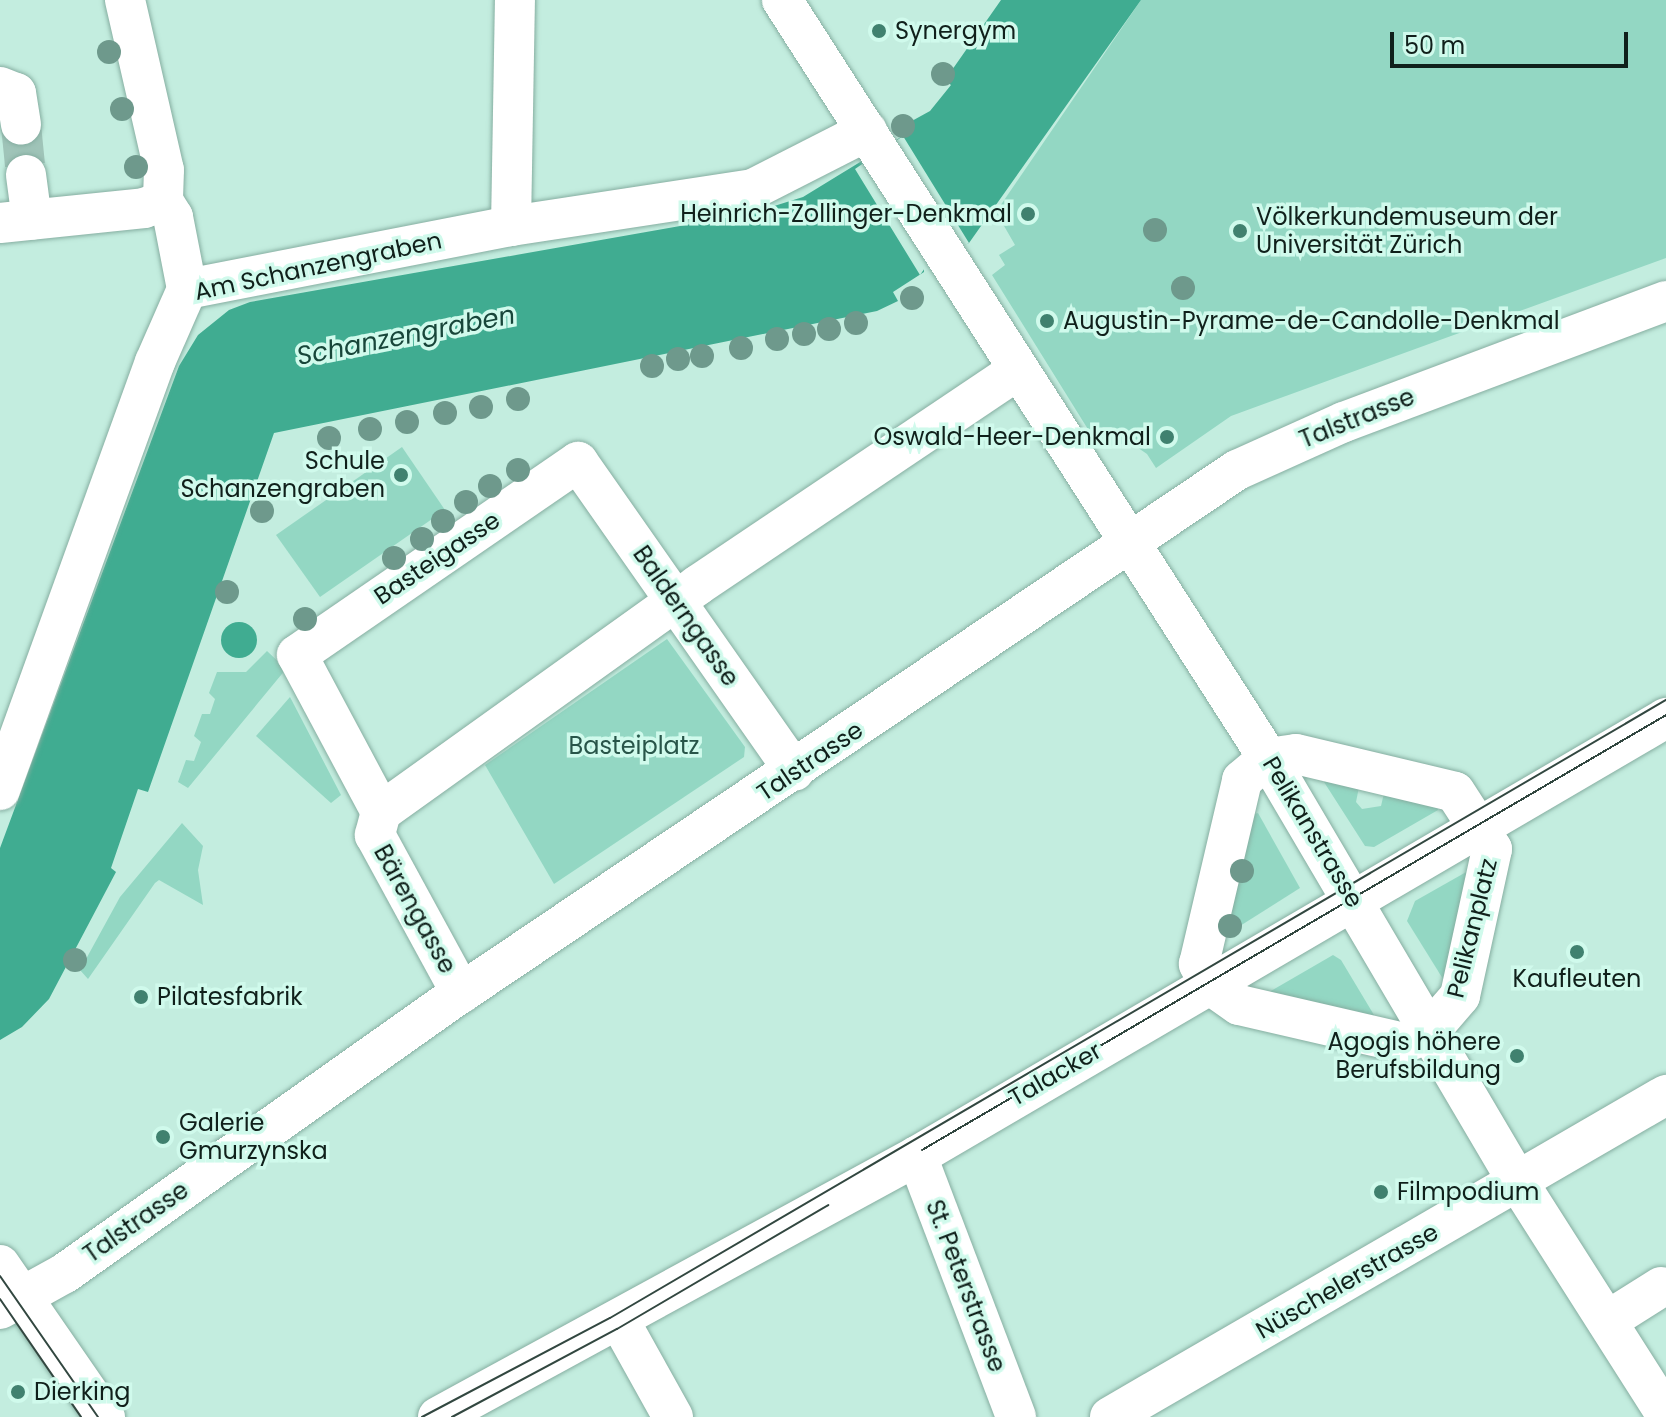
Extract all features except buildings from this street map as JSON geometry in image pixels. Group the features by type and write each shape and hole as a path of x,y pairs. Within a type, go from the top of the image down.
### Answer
{"street":[{"path":"125,0 164,170 163,201 173,217 187,289"},
{"path":"511,226 515,0"},
{"name":"Pelikanstrasse","path":"782,0 944,259 1268,758 1355,900 1428,1033 1518,1182 1666,1414"},
{"path":"0,87 16,93 21,125"},
{"name":"Am Schanzengraben","path":"0,790 155,362 187,289 511,226 753,189 873,142"},
{"path":"26,175 16,221 144,208 163,201"},
{"name":"Talstrasse","path":"12,1304 461,993 794,771 1126,542 1263,457 1666,301"},
{"path":"381,812 770,537 1016,371"},
{"name":"Balderngasse","path":"578,462 794,771"},
{"name":"Basteigasse","path":"297,655 578,462"},
{"name":"Bärengasse","path":"297,655 381,812 375,835 461,993"},
{"name":"Talacker","path":"438,1417 917,1156 1666,718"},
{"name":"Pelikanplatz","path":"1268,758 1296,754 1455,792 1480,827 1492,849 1492,861 1460,996 1428,1033"},
{"path":"1268,758 1242,780 1199,964 1210,985 1239,1005 1404,1043 1428,1033"},
{"name":"Nüschelerstrasse","path":"1110,1417 1666,1095"},
{"name":"St. Peterstrasse","path":"917,1156 1016,1417"},
{"path":"0,1265 12,1304 105,1417"},
{"path":"1612,1329 1663,1297"},
{"path":"619,1320 673,1417"}],"green space":[{"path":"1141,0 1666,0 1666,258 1231,416 1156,468 1147,454 1131,443 1099,447 992,275 1005,265 999,255 1015,245 996,212"},
{"path":"402,447 445,510 320,597 276,535"},
{"name":"Basteiplatz","path":"667,639 745,747 744,757 554,884 485,765"},
{"path":"267,651 286,669 188,788 178,782 186,760 194,761 201,742 194,736 202,714 210,714 215,699 209,693 217,672 246,672"},
{"path":"290,697 341,795 331,803 256,736"},
{"path":"1326,774 1360,782 1356,802 1362,809 1381,806 1385,789 1440,803 1438,810 1374,847 1365,846 1324,782"},
{"path":"1258,813 1300,888 1232,931 1225,929 1251,815"},
{"path":"182,823 203,846 198,870 203,905 159,880 88,979 80,970 120,897"},
{"path":"1468,871 1450,978 1443,979 1407,921 1415,901"},
{"path":"1333,955 1341,960 1377,1020 1269,992"}],"water":[{"name":"Schanzengraben","path":"1001,0 1141,0 969,243 924,262 924,272 893,292 898,301 877,311 274,433 148,792 138,789 111,868 116,872 49,999 22,1027 0,1040 0,848 179,366 198,335 229,310 250,302 748,214 803,197 914,129 910,122 930,111 951,85 945,80"},
{"path":"239,622 252,627 257,640 252,653 239,658 226,653 221,640 226,627"}],"pier":[{"path":"903,136 969,243 927,265 920,275 855,169"}],"tunnel":[{"path":"21,125 26,175"}],"tram line":[{"path":"422,1417 610,1318 1666,700"},
{"path":"922,1150 1666,715"},
{"path":"452,1417 617,1329 828,1205"},
{"path":"0,1276 98,1417"},
{"path":"0,1299 81,1417"}],"place":[{"name":"Synergym","path":"879,31"},
{"name":"Heinrich-Zollinger-Denkmal","path":"1028,214"},
{"name":"Völkerkundemuseum der Universität Zürich","path":"1240,231"},
{"name":"Augustin-Pyrame-de-Candolle-Denkmal","path":"1047,321"},
{"name":"Oswald-Heer-Denkmal","path":"1167,437"},
{"name":"Schule Schanzengraben","path":"401,475"},
{"name":"Kaufleuten","path":"1577,952"},
{"name":"Pilatesfabrik","path":"141,997"},
{"name":"Agogis höhere Berufsbildung","path":"1517,1056"},
{"name":"Galerie Gmurzynska","path":"163,1137"},
{"name":"Filmpodium","path":"1381,1192"},
{"name":"Dierking","path":"18,1392"}]}
